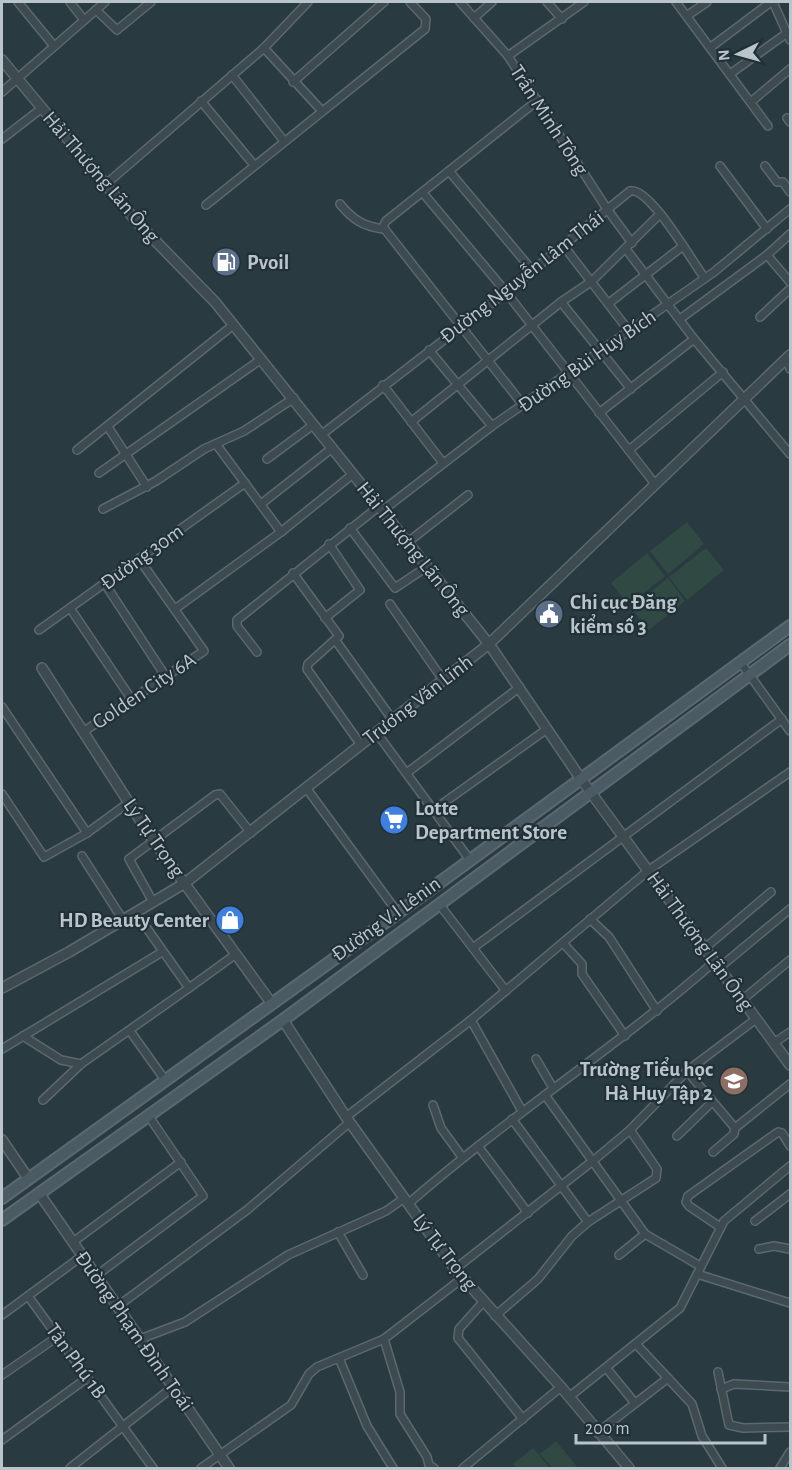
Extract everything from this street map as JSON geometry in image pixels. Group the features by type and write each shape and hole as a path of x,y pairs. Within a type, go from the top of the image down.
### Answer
{"main road":[{"name":"Đường V.I Lênin","path":"2,1198 398,914 790,626"},
{"name":"Đường V.I Lênin","path":"2,1220 283,1020 790,645"},
{"path":"272,1004 283,1020"},
{"path":"28,1178 39,1193"}],"street":[{"path":"18,2 54,46"},
{"path":"70,2 84,20"},
{"path":"2,92 105,2"},
{"path":"96,10 117,30 151,2"},
{"path":"106,184 264,48 308,2"},
{"path":"293,82 384,2"},
{"path":"206,205 426,27 426,19 410,2"},
{"name":"Trần Minh Tông","path":"460,2 508,56 607,209 632,243"},
{"path":"474,18 492,2"},
{"path":"547,2 562,19"},
{"path":"508,56 562,19 582,2"},
{"path":"676,2 752,101 768,126"},
{"path":"688,15 707,2"},
{"path":"711,47 772,2 789,37 730,74"},
{"path":"264,48 321,110"},
{"name":"Hải Thượng Lãn Ông","path":"2,60 136,220 214,302 428,566 489,644 581,779 790,1065"},
{"path":"752,101 790,69"},
{"path":"232,75 284,141"},
{"path":"383,229 386,220 538,100"},
{"path":"201,101 255,165"},
{"path":"3,136 42,108"},
{"path":"720,166 767,229"},
{"path":"765,166 777,182 783,182 790,192"},
{"path":"449,171 532,270"},
{"name":"Đường Nguyễn Lâm Thái","path":"321,435 633,190 640,192 660,214 705,277"},
{"path":"423,193 506,292 655,484"},
{"path":"340,204 350,216 365,226 383,229 524,405"},
{"name":"Đường Bùi Huy Bích","path":"257,652 237,626 236,621 293,573 350,528 380,509 492,426 705,277 790,209"},
{"path":"411,422 561,302 592,281 660,214"},
{"path":"680,319 767,255 790,234"},
{"path":"563,245 629,331"},
{"path":"609,303 683,246"},
{"path":"626,249 694,339 790,454"},
{"path":"767,255 790,282"},
{"path":"760,317 790,289"},
{"path":"561,302 631,389"},
{"path":"77,450 232,326"},
{"path":"599,413 694,339"},
{"path":"429,350 492,426"},
{"path":"788,357 790,369"},
{"name":"Trương Văn Lĩnh","path":"2,988 136,914 185,883 489,644 788,357"},
{"path":"99,473 260,360"},
{"path":"629,450 723,372"},
{"path":"383,386 443,463"},
{"path":"103,509 147,487 216,444 244,431 294,398"},
{"path":"267,459 312,425"},
{"path":"108,427 147,487"},
{"path":"216,444 281,532"},
{"path":"261,504 331,449"},
{"path":"139,559 175,609 281,532 353,474"},
{"name":"Đường 30m","path":"39,630 245,483"},
{"path":"408,542 468,495"},
{"path":"350,528 395,588 428,566"},
{"path":"325,618 360,590 329,544"},
{"path":"293,573 325,618 339,633 336,641 307,668 361,745"},
{"path":"105,584 166,677"},
{"path":"390,604 443,680"},
{"path":"70,608 132,700"},
{"name":"Golden City 6A","path":"83,732 204,651 175,609"},
{"path":"336,641 392,719"},
{"path":"741,663 790,731"},
{"name":"Lý Tự Trọng","path":"42,668 153,840 272,1004"},
{"path":"408,772 520,687"},
{"path":"2,706 87,833"},
{"path":"473,948 782,719"},
{"path":"435,809 547,729"},
{"path":"376,732 408,772 470,860"},
{"path":"118,1306 247,1210 348,1119 563,944 649,870 790,772"},
{"path":"307,789 398,914"},
{"path":"2,794 44,857 87,833 128,803"},
{"path":"153,902 129,859 197,806 219,794 251,833"},
{"path":"82,856 123,920"},
{"path":"705,948 771,892"},
{"path":"439,904 506,991"},
{"path":"140,1339 184,1322 288,1255 406,1201 790,909"},
{"path":"136,914 189,988"},
{"path":"590,919 609,937 657,1011"},
{"path":"563,944 582,964 582,974 625,1036"},
{"path":"2,1049 162,952"},
{"path":"43,1100 81,1064 236,954"},
{"path":"742,1000 790,960"},
{"path":"455,1269 594,1161 630,1130 687,1071 756,1019"},
{"name":"Lý Tự Trọng","path":"283,1020 348,1119 455,1269 561,1387 597,1433 629,1468"},
{"path":"471,1020 522,1111"},
{"path":"130,1031 165,1080"},
{"path":"774,1043 790,1032"},
{"path":"23,1036 61,1060 81,1064"},
{"path":"536,1059 553,1088"},
{"path":"687,1071 711,1103 735,1128"},
{"path":"713,1152 734,1134 735,1128 790,1084"},
{"path":"545,1095 645,1234 698,1270 790,1303"},
{"path":"677,1136 711,1103"},
{"path":"433,1105 441,1128 462,1157"},
{"path":"97,1275 202,1197 203,1192 148,1115"},
{"path":"512,1119 588,1222"},
{"path":"495,1316 538,1279 568,1240 588,1222 654,1179 658,1173 630,1130"},
{"path":"720,1227 689,1206 686,1202 688,1196 777,1132 782,1132 790,1146"},
{"path":"2,1140 28,1178"},
{"path":"478,1146 528,1213"},
{"path":"73,1242 181,1162"},
{"path":"569,1397 607,1370 680,1308 720,1227 733,1212 790,1166"},
{"name":"Đường Phạm Đình Toái","path":"39,1193 229,1468"},
{"path":"755,1221 790,1194"},
{"path":"338,1232 363,1275"},
{"path":"619,1255 645,1234"},
{"path":"759,1249 774,1246 790,1249"},
{"path":"2,1315 82,1256"},
{"path":"201,1468 291,1405 309,1374 317,1367 384,1340 464,1277"},
{"name":"Tân Phú 1B","path":"28,1296 153,1468"},
{"path":"484,1301 459,1329 458,1338 523,1419"},
{"path":"2,1375 57,1336"},
{"path":"384,1340 400,1392 400,1414 432,1467 421,1468"},
{"path":"637,1345 692,1404 702,1436 722,1468"},
{"path":"339,1358 367,1426 393,1468"},
{"path":"607,1370 635,1403"},
{"path":"718,1372 729,1425 734,1428 790,1427"},
{"path":"2,1440 87,1378"},
{"path":"597,1433 668,1378"},
{"path":"721,1389 734,1384 790,1387"},
{"path":"70,1468 173,1387"},
{"path":"464,1468 561,1387"},
{"path":"780,1468 790,1452"}],"green space":[{"path":"687,522 704,544 668,574 650,551"},
{"path":"706,548 724,570 687,600 669,577"},
{"path":"647,553 665,576 629,605 611,583"},
{"path":"668,578 685,601 649,630 631,608"},
{"path":"556,1441 578,1468 552,1468 540,1454"},
{"path":"533,1448 550,1468 517,1468 513,1464"}],"place":[{"name":"Pvoil","path":"226,262"},
{"name":"Chi cục Đăng kiểm số 3","path":"549,614"},
{"name":"Lotte Department Store","path":"394,820"},
{"name":"HD Beauty Center","path":"230,920"},
{"name":"Trường Tiểu học Hà Huy Tập 2","path":"734,1081"}]}
